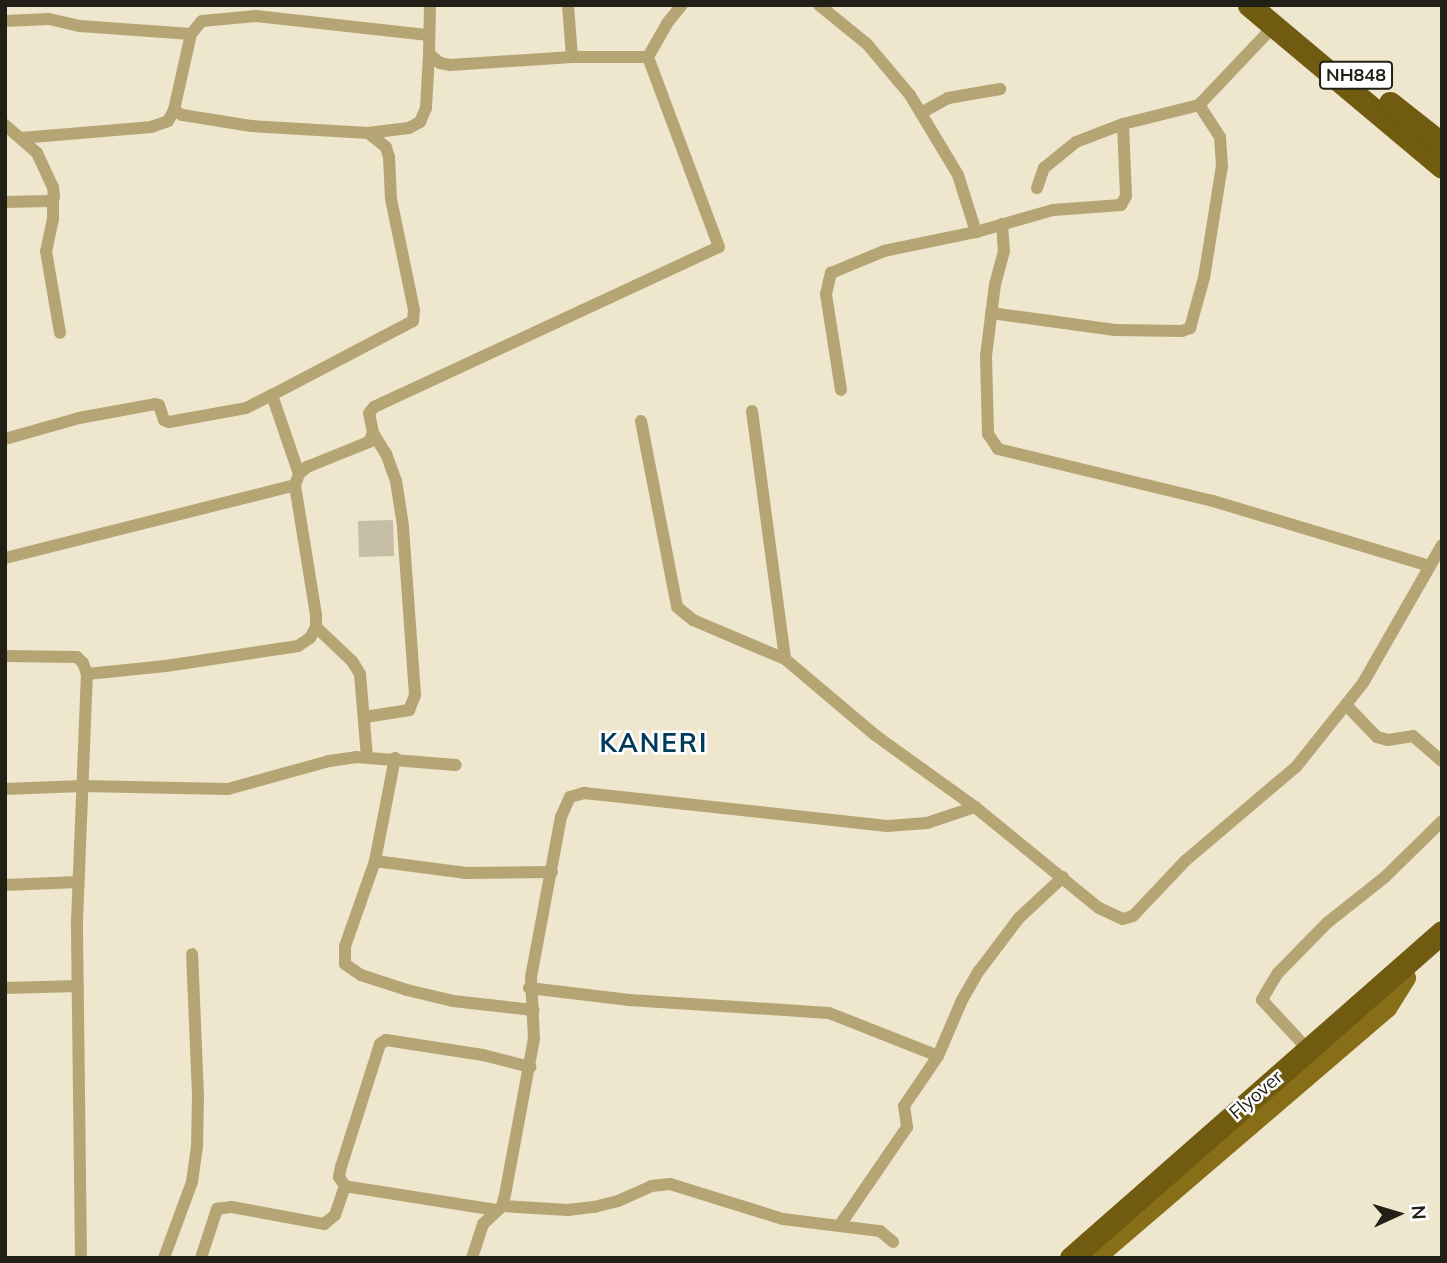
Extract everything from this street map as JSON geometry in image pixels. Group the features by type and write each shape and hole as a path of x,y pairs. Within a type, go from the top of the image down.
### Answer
{"highway":[{"name":"NH848","path":"1249,5 1273,15 1442,144"},
{"name":"NH848","path":"1273,15 1442,167"},
{"name":"Flyover","path":"1071,1258 1442,932"},
{"name":"Flyover","path":"1084,1258 1442,947"}],"main road":[{"path":"1056,1258 1442,919"},
{"path":"1095,1258 1387,1007 1406,978"}],"street":[{"path":"174,110 182,115 251,126 368,133 409,128 420,122 426,108 430,5"},
{"path":"568,5 572,57"},
{"path":"648,57 682,5"},
{"path":"819,5 883,61 921,113 958,174 976,232"},
{"path":"1037,188 1044,168 1076,142 1123,124 1199,105 1273,15"},
{"path":"21,138 151,127 167,121 174,110 191,34 202,21 256,16 429,35"},
{"path":"5,21 49,19 80,26 191,34"},
{"path":"429,54 440,63 450,65 572,57 648,57"},
{"path":"365,717 409,710 415,695 398,492 386,454 373,433 369,412 374,407 719,247 648,57"},
{"path":"921,113 948,98 1000,89"},
{"path":"991,313 1115,330 1182,331 1190,328 1204,278 1222,166 1220,137 1199,105"},
{"path":"841,390 826,294 831,273 884,251 976,232 1053,210 1121,205 1126,196 1123,124"},
{"path":"5,125 21,138 42,162 53,187 53,219 46,251 60,333"},
{"path":"5,439 79,418 155,404 159,405 164,420 169,422 246,408 413,321 391,199 389,157 386,147 368,133"},
{"path":"5,202 53,199"},
{"path":"1002,224 1004,251 991,313 986,356 987,426 991,442 998,449 1213,501 1429,566"},
{"path":"86,674 270,652 298,646 310,638 316,627 316,615 297,479 272,395"},
{"path":"752,411 785,659"},
{"path":"641,421 677,607 693,620 785,659 875,735 975,807 1113,917 1123,919 1133,916 1192,854 1296,767 1363,683 1442,545"},
{"path":"5,558 297,479 307,467 369,442 373,433"},
{"path":"316,627 352,662 360,674 367,757"},
{"path":"5,656 77,657 83,663 86,674 78,882 81,1258"},
{"path":"1346,705 1377,737 1388,740 1413,736 1442,761"},
{"path":"5,789 82,786 228,789 329,761 367,757 456,765"},
{"path":"395,758 375,861 343,958 351,971 453,1001 533,1010"},
{"path":"472,1258 483,1224 499,1208 530,1067 536,1026 530,988 561,817 570,797 576,794 887,826 927,823 975,807"},
{"path":"1302,1043 1262,1000 1278,973 1327,923 1385,877 1442,821"},
{"path":"375,861 466,873 552,872"},
{"path":"841,1225 907,1127 904,1106 938,1056 962,1000 996,946 1019,918 1063,877"},
{"path":"5,885 78,882"},
{"path":"164,1258 192,1182 197,1147 198,1095 192,954"},
{"path":"5,988 78,986"},
{"path":"530,988 629,1000 829,1013 938,1056"},
{"path":"530,1067 483,1055 386,1040 380,1044 339,1177 345,1186 499,1208 568,1210 594,1207 660,1184 783,1219 880,1231 893,1242"},
{"path":"201,1258 218,1209 232,1207 324,1224 335,1215 345,1186"}],"building":[{"path":"393,520 394,556 359,557 358,521"}],"district":[{"name":"KANERI","path":"654,743"}]}
